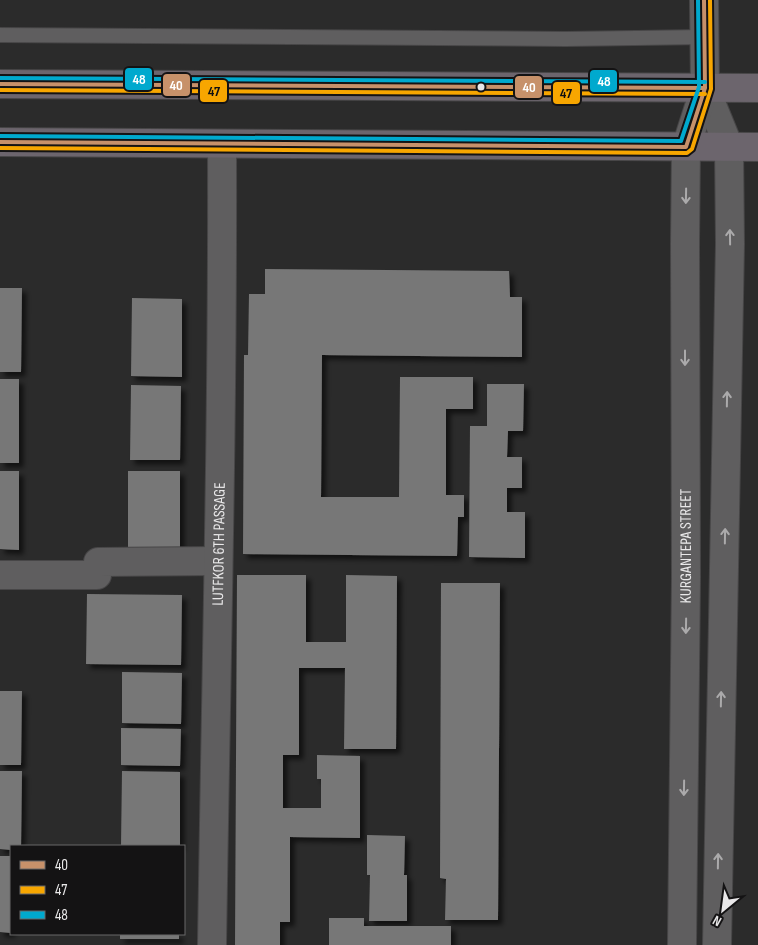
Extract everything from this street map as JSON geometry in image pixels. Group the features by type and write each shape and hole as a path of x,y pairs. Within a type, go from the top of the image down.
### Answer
{"main road":[{"path":"704,0 706,88 729,147 730,254 717,945"},
{"path":"0,84 758,88"},
{"name":"KURGANTEPA STREET","path":"682,945 686,577 686,147 706,88"},
{"path":"0,142 758,147"},
{"name":"LUTFKOR 6TH PASSAGE","path":"212,945 223,218 222,144"},
{"path":"0,575 97,575 98,562 218,561"}],"lane":[{"path":"0,36 556,39 704,37"}],"building":[{"path":"265,269 509,271 510,297 522,297 522,357 322,355 321,497 399,497 400,377 473,377 473,409 446,409 446,495 464,495 464,517 458,517 457,556 243,554 244,355 248,355 249,294 265,294"},
{"path":"0,288 22,288 21,372 0,372"},
{"path":"132,298 182,299 182,377 131,376"},
{"path":"0,379 19,379 19,463 0,463"},
{"path":"487,384 524,384 523,431 508,431 507,457 522,457 522,488 507,488 507,512 525,512 525,558 469,557 470,426 487,426"},
{"path":"131,385 181,386 180,460 130,460"},
{"path":"0,471 19,471 19,550 0,549"},
{"path":"128,471 180,471 180,552 128,551"},
{"path":"237,575 306,575 306,642 346,642 346,575 397,576 396,749 344,749 345,668 299,668 299,755 283,755 283,808 321,808 321,779 317,779 317,755 360,756 360,838 290,837 290,922 280,922 280,945 235,945"},
{"path":"441,583 500,583 498,920 445,920 446,879 440,878"},
{"path":"87,594 182,595 181,665 86,664"},
{"path":"122,672 182,673 181,724 122,723"},
{"path":"0,691 22,691 21,765 0,765"},
{"path":"121,728 181,729 180,766 121,765"},
{"path":"0,771 22,771 21,845 10,845 10,850 0,849"},
{"path":"122,771 180,772 180,845 121,845"},
{"path":"367,835 405,836 404,875 407,875 407,921 369,921 370,875 367,875"},
{"path":"0,856 10,856 10,933 0,932"},
{"path":"329,918 364,918 364,926 451,926 451,945 329,945"},
{"path":"120,935 179,935 179,939 120,939"}],"transit line":[{"name":"48","path":"0,136 681,141 699,87 698,0"},
{"name":"40","path":"0,142 686,147 705,88 704,0"},
{"name":"47","path":"0,148 687,153 692,149 711,89 710,0"},
{"name":"48","path":"0,78 705,82"},
{"name":"40","path":"0,84 705,88"},
{"name":"47","path":"0,90 705,94"}]}
